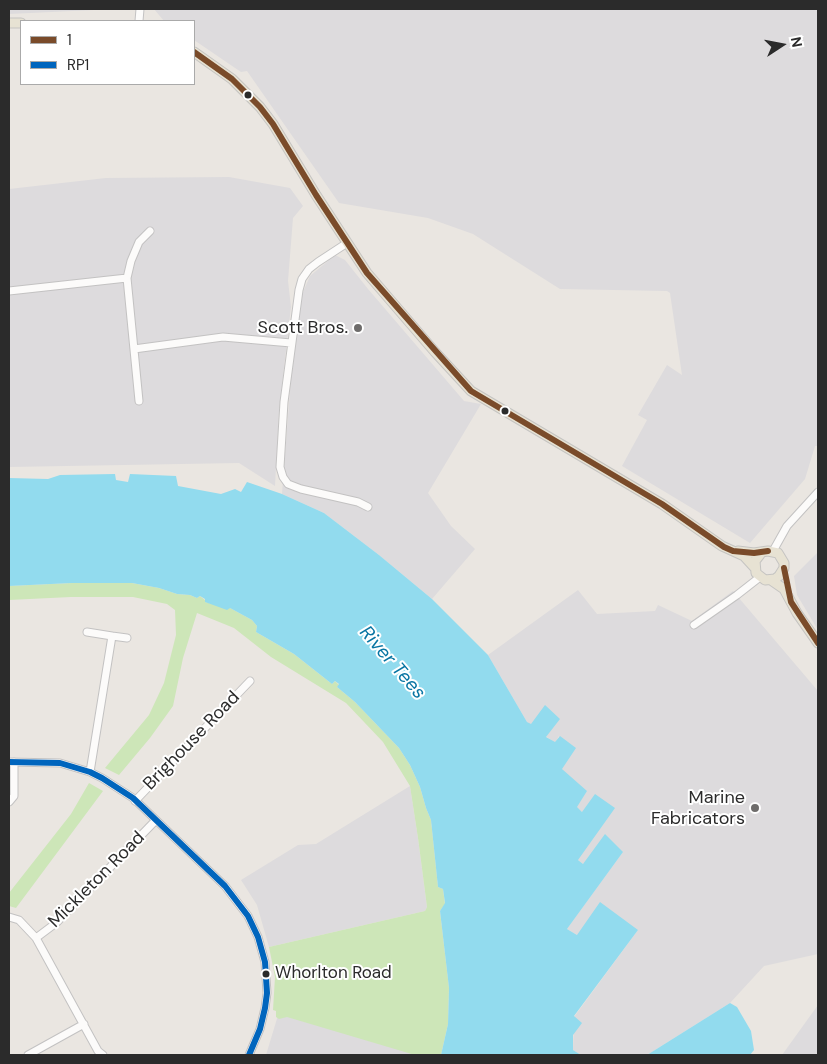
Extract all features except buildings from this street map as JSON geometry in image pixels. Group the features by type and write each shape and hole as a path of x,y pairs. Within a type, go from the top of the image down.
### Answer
{"main road":[{"path":"195,53 232,79 260,107 273,124 316,195 368,273 471,391 662,504 722,546 744,556 760,577 771,580 784,590 818,643"},
{"path":"733,550 754,553 773,551 782,558 788,597"},
{"path":"754,568 758,556 762,552"},
{"path":"771,580 779,576 784,568"}],"street":[{"path":"138,401 127,278 131,261 139,242 150,231"},
{"path":"347,243 309,269 302,279 298,290 283,420 280,467 283,477 288,484 301,489 358,502 368,507"},
{"path":"9,291 127,278"},
{"path":"134,349 223,337 291,343"},
{"path":"773,551 787,526 818,492"},
{"path":"694,624 760,577"},
{"path":"87,632 127,638"},
{"path":"90,772 112,636"},
{"name":"Brighouse Road","path":"135,800 250,681"},
{"path":"9,802 14,796 12,762 60,763 90,772 135,800 225,886 248,916 258,937 265,962 267,993 260,1029 249,1055"},
{"name":"Mickleton Road","path":"36,938 60,920 156,820"},
{"path":"9,917 19,920 36,938 98,1051 103,1055"},
{"path":"28,1055 84,1024"}],"shaded area":[{"path":"9,9 115,9 9,14"},
{"path":"154,9 818,9 818,446 815,446 805,479 750,543 622,466 647,420 638,415 667,365 682,375 670,293 667,291 560,289 473,234 428,218 339,203 247,71 241,72 195,41 195,20 163,20"},
{"path":"229,177 290,188 303,206 293,218 288,281 291,307 279,411 275,486 239,463 9,467 9,189 106,178"},
{"path":"335,255 345,260 464,401 481,404 428,493 451,526 475,549 432,599 324,513 282,494 292,365 300,299 310,276"},
{"path":"818,552 818,630 797,595 794,576"},
{"path":"578,590 597,614 655,611 658,605 692,621 733,591 818,691 818,954 764,966 730,1003 647,1055 581,1055 573,1050 574,1017 638,930 577,935 567,929 623,852 583,864 577,859 582,812 576,807 562,769 559,736 555,743 527,722 488,655"},
{"path":"410,786 427,907 425,911 269,947 257,905 241,880 298,845 316,844"},
{"path":"818,1005 818,1055 782,1055"},
{"path":"279,1012 417,1053 417,1055 266,1055"}],"green space":[{"path":"132,583 197,598 200,596 205,602 230,608 252,620 257,626 256,632 294,654 332,684 335,681 339,685 337,687 355,702 399,748 410,765 420,787 431,820 438,887 443,889 445,904 440,911 449,988 448,1024 441,1055 415,1055 287,1017 279,1019 276,1017 276,1011 273,1010 275,977 269,947 425,911 427,907 410,786 383,742 346,703 271,657 234,628 197,613 183,658 173,706 150,738 119,775 105,768 149,715 164,683 176,635 175,610 167,604 133,597 9,600 9,586"},
{"path":"89,783 103,791 16,908 9,906 9,893 71,814"}],"water":[{"name":"River Tees","path":"115,474 116,480 128,482 130,474 176,476 178,486 221,494 235,489 241,492 247,482 282,494 324,513 432,599 488,655 527,722 531,724 545,705 560,719 546,737 555,742 560,736 576,748 562,769 587,791 577,807 582,812 595,794 615,808 578,860 583,864 605,834 623,852 567,929 577,935 600,902 638,930 574,1016 582,1023 573,1035 573,1050 581,1055 441,1055 448,1024 449,988 440,911 445,903 443,889 438,887 431,820 420,787 410,765 399,748 355,702 337,687 339,684 335,681 332,684 294,654 256,632 257,626 252,620 230,608 227,610 205,602 205,599 200,596 197,598 132,583 9,586 9,478 48,479 60,475"},
{"path":"730,1003 737,1007 751,1031 754,1050 750,1055 647,1055"}],"transit line":[{"name":"1","path":"195,53 232,79 260,107 273,124 316,195 367,273 471,391 662,504 724,547 733,551 754,553 768,551"},
{"name":"1","path":"784,568 791,602 818,643"},
{"name":"RP1","path":"9,762 60,763 90,772 102,778 133,798 225,886 248,916 258,937 265,962 267,993 265,1008 260,1029 249,1055"}],"place":[{"name":"Scott Bros.","path":"358,328"},
{"name":"Marine Fabricators","path":"755,808"},
{"name":"Whorlton Road","path":"266,974"}]}
